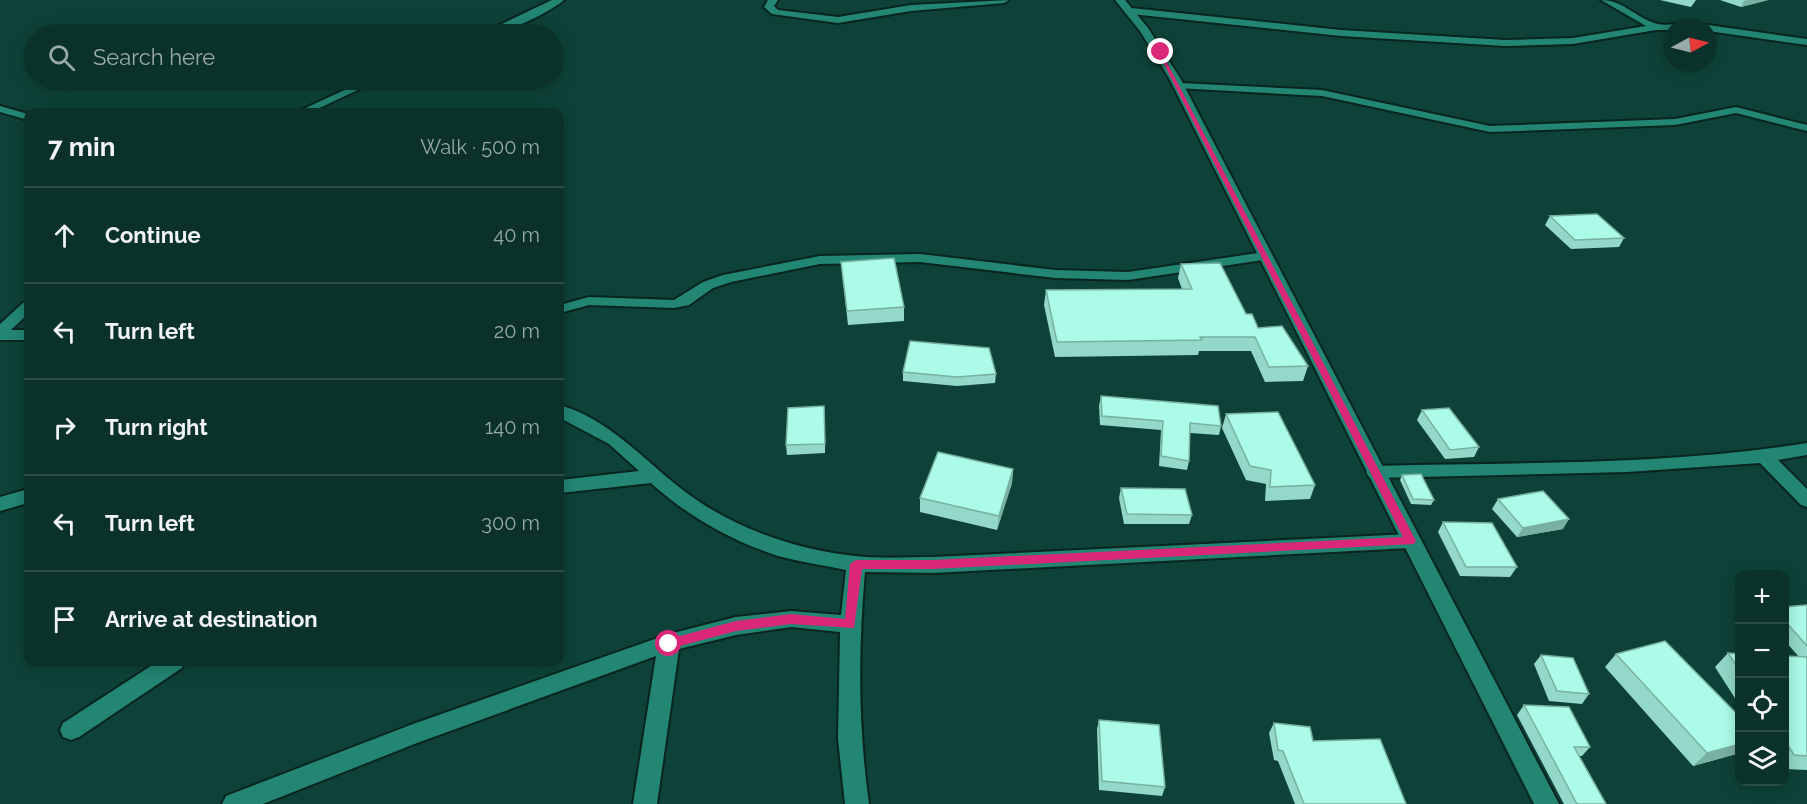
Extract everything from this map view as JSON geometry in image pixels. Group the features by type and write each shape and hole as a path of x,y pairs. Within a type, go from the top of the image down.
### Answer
{"street":[{"path":"514,24 559,0"},
{"path":"773,0 769,6 775,12 838,20 911,8 1004,0"},
{"path":"1606,0 1656,27"},
{"path":"1125,6 1341,33 1506,44 1573,41 1663,27"},
{"path":"1125,6 1161,52 1180,86 1410,541 1547,804"},
{"path":"1717,29 1807,42"},
{"path":"1180,86 1330,93 1470,127 1490,129 1675,122 1701,118 1728,110 1764,115 1807,128"},
{"path":"312,108 352,90"},
{"path":"0,109 24,116"},
{"path":"564,308 589,301 674,304 684,302 708,285 728,278 820,260 920,258 1014,270 1117,277 1265,256"},
{"path":"0,333 24,310"},
{"path":"0,333 24,335"},
{"path":"564,413 615,440 674,493 723,525 781,549 856,564 933,565 1410,541"},
{"path":"1375,472 1627,466 1764,456 1807,449"},
{"path":"1764,456 1807,500"},
{"path":"564,487 655,476"},
{"path":"0,504 24,497"},
{"path":"856,564 850,624 849,739 857,804"},
{"path":"234,804 413,734 669,644 736,626 791,619 850,624"},
{"path":"645,804 669,644"},
{"path":"71,730 168,666"}],"building":[{"path":"1597,214 1624,238 1575,240 1550,216"},
{"path":"894,258 904,307 847,311 841,262"},
{"path":"1220,263 1246,314 1252,314 1258,328 1282,326 1308,366 1269,367 1255,337 1057,342 1046,290 1192,289 1181,264"},
{"path":"910,341 989,348 996,374 957,377 903,372"},
{"path":"1101,396 1218,406 1221,426 1190,423 1189,461 1161,456 1163,421 1102,416"},
{"path":"824,406 825,444 786,445 788,408"},
{"path":"1449,408 1479,447 1450,450 1422,410"},
{"path":"1278,412 1315,485 1270,487 1271,470 1250,466 1226,414"},
{"path":"938,452 1013,469 999,516 920,498"},
{"path":"1421,474 1434,500 1413,499 1402,475"},
{"path":"1121,488 1185,489 1192,515 1127,514"},
{"path":"1543,491 1569,519 1523,528 1498,499"},
{"path":"1443,522 1492,523 1517,567 1466,567"},
{"path":"1807,605 1807,646 1789,626 1789,607"},
{"path":"1665,641 1735,712 1735,745 1707,753 1616,654"},
{"path":"1728,653 1735,654 1735,664"},
{"path":"1541,655 1573,658 1589,694 1557,691"},
{"path":"1789,656 1807,657 1807,756 1794,755 1789,747"},
{"path":"1524,705 1569,707 1590,747 1574,747 1606,804 1577,804"},
{"path":"1099,720 1159,725 1165,787 1102,781"},
{"path":"1274,723 1310,727 1313,741 1380,739 1406,804 1304,804 1283,751 1278,750"}],"route":[{"path":"669,644 736,626 791,619 850,624 856,564 933,565 1410,541 1161,52"}]}
